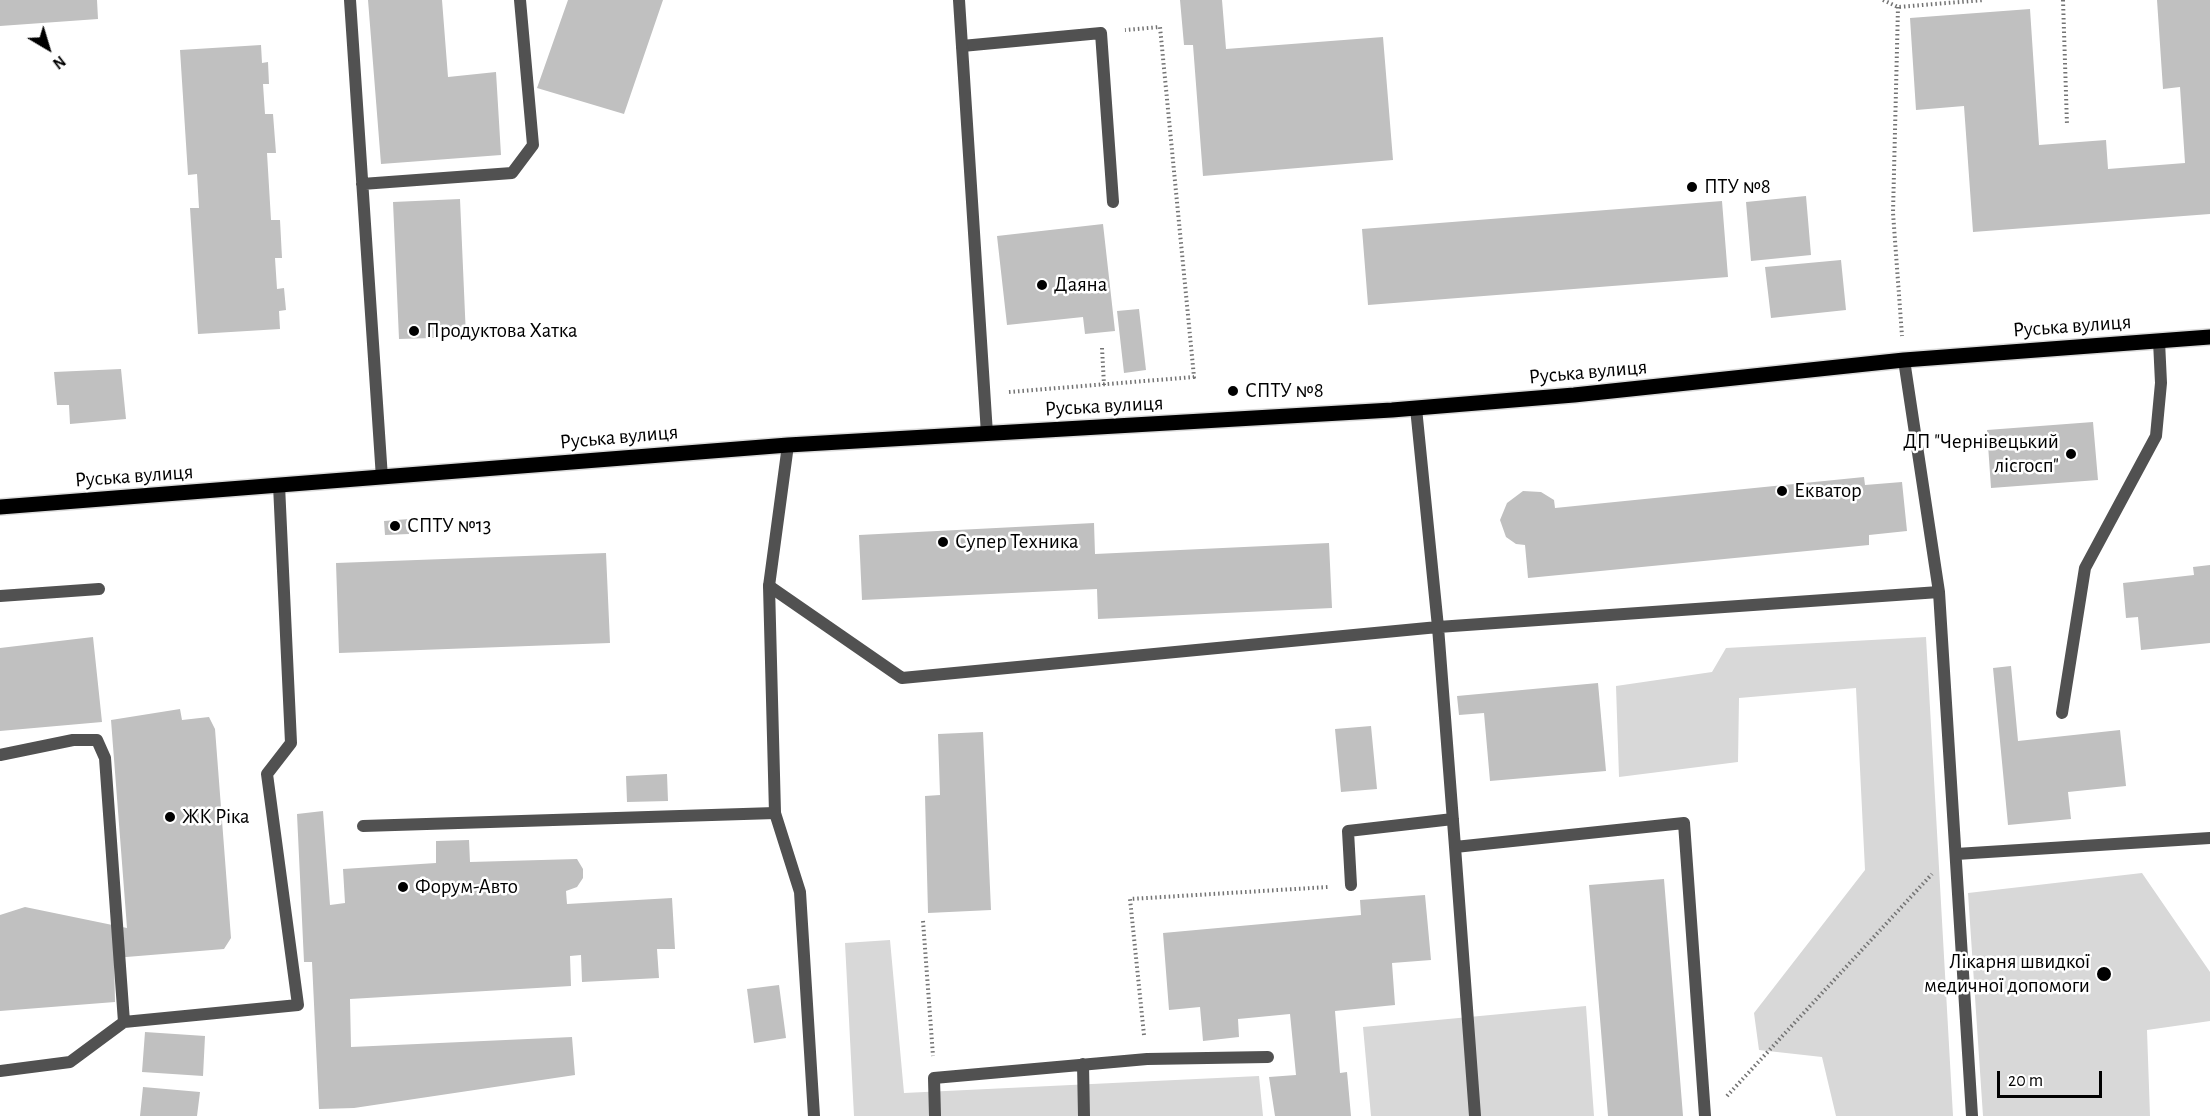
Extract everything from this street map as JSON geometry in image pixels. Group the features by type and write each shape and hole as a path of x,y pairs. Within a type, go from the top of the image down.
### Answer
{"main road":[{"name":"Руська вулиця","path":"0,507 788,445 1416,408 1574,395 1904,360 2210,337"}],"street":[{"path":"350,0 382,478"},
{"path":"362,184 512,173 533,145 520,0"},
{"path":"959,0 987,434"},
{"path":"962,46 1101,33 1113,202"},
{"path":"2062,713 2085,567 2156,436 2161,383 2159,341"},
{"path":"1904,360 1939,592 1972,1116"},
{"path":"1416,408 1438,627 1475,1116"},
{"path":"788,445 769,586 775,813 800,892 814,1116"},
{"path":"0,1071 70,1062 124,1022 298,1005 267,774 291,743 279,485"},
{"path":"769,586 902,678 1438,627 1939,592"},
{"path":"0,596 99,589"},
{"path":"0,755 73,740 97,740 105,758 124,1022"},
{"path":"363,826 775,813"},
{"path":"1351,885 1348,831 1453,819"},
{"path":"1455,847 1684,823 1705,1116"},
{"path":"1956,854 2210,838"},
{"path":"935,1116 934,1078 1147,1059 1268,1057"},
{"path":"1083,1064 1084,1116"}],"path":[{"path":"1883,0 1898,7 1984,0"},
{"path":"2063,0 2067,125"},
{"path":"1898,7 1893,213 1904,360"},
{"path":"985,394 1194,377 1160,27 1101,33"},
{"path":"1102,348 1104,385"},
{"path":"1724,1099 1945,860 1956,854"},
{"path":"1147,1059 1130,899 1351,885"},
{"path":"923,921 934,1078"}],"shaded area":[{"path":"1926,637 1953,1116 1836,1116 1822,1057 1759,1050 1754,1013 1865,870 1856,688 1739,698 1738,762 1619,777 1616,686 1712,672 1726,648"},
{"name":"Лікарня швидкої медичної допомоги","path":"2142,873 2210,972 2210,1021 2147,1030 2150,1116 1983,1116 1968,893"},
{"path":"890,940 904,1093 1259,1076 1263,1116 854,1116 845,943"},
{"path":"1586,1006 1594,1116 1371,1116 1363,1027"}],"building":[{"path":"0,0 97,0 98,19 0,26"},
{"path":"368,0 442,0 448,77 496,72 501,155 381,164"},
{"path":"568,0 663,0 624,114 537,88"},
{"path":"1180,0 1222,0 1226,49 1383,37 1393,160 1203,176 1193,45 1184,45"},
{"path":"2157,0 2210,0 2210,214 1973,232 1964,106 1916,110 1910,18 2030,9 2039,145 2106,140 2108,169 2185,163 2180,87 2163,89"},
{"path":"261,45 262,63 268,62 269,84 263,84 265,114 273,114 276,153 267,153 271,220 280,220 282,258 275,258 277,289 284,288 286,310 279,311 280,329 198,334 190,208 199,208 197,174 188,175 180,50"},
{"path":"1806,196 1811,255 1751,261 1746,202"},
{"path":"460,199 466,337 399,339 393,202"},
{"path":"1722,201 1728,277 1368,305 1362,229"},
{"path":"1103,224 1115,331 1085,334 1083,317 1007,325 997,236"},
{"path":"1841,260 1846,310 1771,318 1765,267"},
{"path":"1139,309 1146,370 1124,373 1117,311"},
{"path":"121,369 126,419 70,424 69,405 57,405 54,372"},
{"path":"2093,422 2098,480 1991,488 1987,430"},
{"path":"1864,477 1865,485 1902,482 1907,531 1869,535 1869,545 1528,578 1525,545 1516,544 1506,537 1500,520 1507,503 1523,491 1541,492 1554,500 1555,508"},
{"path":"409,519 409,534 385,535 384,521"},
{"path":"1094,523 1095,554 1329,543 1332,608 1098,619 1097,589 862,600 859,535"},
{"path":"606,553 610,643 339,653 336,563"},
{"path":"2210,565 2210,643 2141,650 2138,617 2126,618 2123,583 2194,575 2193,567"},
{"path":"93,637 102,722 0,731 0,648"},
{"path":"2011,666 2018,741 2120,730 2126,786 2068,792 2071,819 2008,825 1993,668"},
{"path":"1598,683 1606,771 1490,781 1484,713 1459,715 1457,696"},
{"name":"ЖК Ріка","path":"180,709 182,720 209,717 215,729 231,938 224,949 114,958 115,1002 0,1011 0,915 25,907 127,928 111,720"},
{"path":"1371,726 1377,789 1341,792 1335,729"},
{"path":"983,732 991,910 928,913 925,796 940,795 938,734"},
{"path":"667,774 668,801 627,802 626,776"},
{"path":"323,811 330,905 345,903 343,869 436,863 436,841 469,840 470,862 577,859 583,869 583,878 577,887 566,891 567,904 672,898 675,949 657,949 659,978 582,982 581,955 570,956 571,986 350,999 351,1047 572,1037 575,1075 354,1108 319,1109 312,962 304,962 297,814"},
{"path":"1664,879 1683,1116 1608,1116 1589,885"},
{"path":"1425,895 1431,960 1392,963 1395,1005 1335,1011 1340,1073 1347,1072 1351,1116 1275,1116 1269,1077 1296,1075 1290,1014 1238,1019 1239,1037 1203,1041 1200,1007 1169,1010 1163,933 1361,915 1360,900"},
{"path":"779,985 786,1038 754,1043 747,989"},
{"path":"145,1032 205,1036 203,1076 142,1072"},
{"path":"143,1087 200,1092 197,1116 140,1116"}],"place":[{"name":"ПТУ №8","path":"1692,187"},
{"name":"Даяна","path":"1042,285"},
{"name":"Продуктова Хатка","path":"414,331"},
{"name":"СПТУ №8","path":"1233,391"},
{"name":"ДП \"Чернівецький лісгосп\"","path":"2071,454"},
{"name":"Екватор","path":"1782,491"},
{"name":"СПТУ №13","path":"395,526"},
{"name":"Супер Техника","path":"943,542"},
{"name":"ЖК Ріка","path":"170,817"},
{"name":"Форум-Авто","path":"403,887"},
{"name":"Лікарня швидкої медичної допомоги","path":"2104,974"}]}
